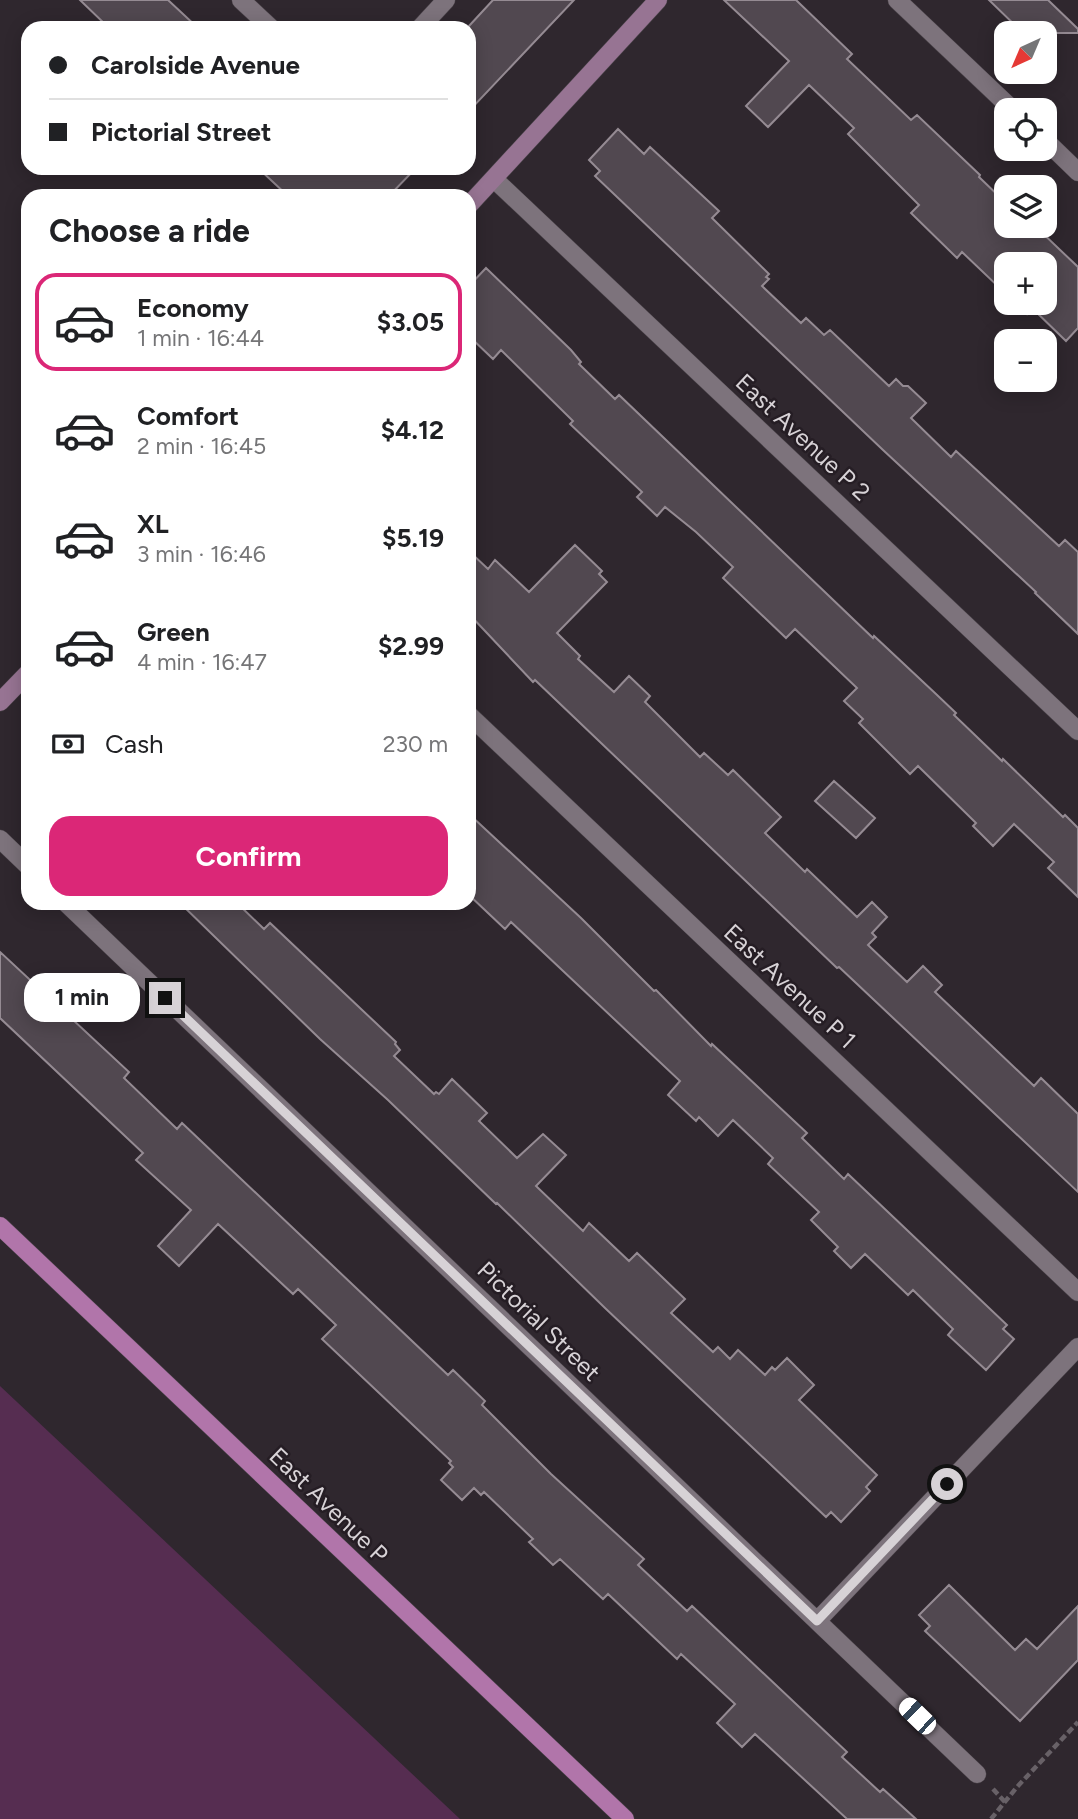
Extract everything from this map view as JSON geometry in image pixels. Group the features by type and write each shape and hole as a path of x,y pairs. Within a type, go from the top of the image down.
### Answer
{"main road":[{"name":"East Avenue P","path":"0,1226 625,1819"}],"street":[{"path":"241,0 264,21"},
{"path":"426,21 446,0"},
{"path":"476,198 658,0"},
{"path":"897,0 1000,98"},
{"path":"1057,152 1078,172"},
{"name":"East Avenue P 2","path":"494,179 1078,731"},
{"path":"0,702 21,680"},
{"name":"East Avenue P 1","path":"476,722 1078,1292"},
{"path":"0,839 21,859"},
{"name":"Pictorial Street","path":"73,910 977,1774"},
{"path":"817,1621 1078,1347"}],"path":[{"path":"991,1819 1078,1722"},
{"path":"977,1774 1006,1801"}],"shaded area":[{"path":"0,1386 460,1819 0,1819"}],"building":[{"path":"80,0 168,0 190,21 102,21"},
{"path":"493,0 574,0 476,104 476,21 474,21"},
{"path":"724,0 796,0 852,54 847,59 911,120 917,115 994,191 994,238 1048,238 1078,267 1078,328 1066,341 1057,329 1039,315 1057,315 1057,252 994,252 994,283 962,252 957,258 911,213 919,205 848,134 854,128 809,85 768,127 746,106 789,61"},
{"path":"989,0 1048,0 1078,29 1078,33 1057,33 1057,21 1011,21"},
{"path":"618,129 644,154 650,147 719,211 712,218 769,274 766,277 769,279 762,286 801,323 806,318 824,335 830,330 889,386 896,379 903,386 908,386 926,403 911,418 951,457 956,451 1059,546 1065,540 1078,552 1078,634 595,176 600,171 589,160"},
{"path":"266,175 409,175 396,189 280,189"},
{"path":"486,268 571,350 581,362 579,364 615,399 619,395 873,638 874,636 956,713 954,715 1002,761 1003,759 1078,828 1078,897 1048,868 1054,862 1014,824 993,846 973,826 976,823 918,766 910,774 859,723 863,719 844,701 857,688 795,629 786,638 723,578 733,567 696,532 665,507 657,516 637,497 642,492 570,424 573,421 501,350 493,359 476,343 476,279"},
{"path":"575,545 602,571 599,574 607,582 557,633 580,656 578,659 614,692 629,676 650,696 645,702 700,757 704,753 728,775 733,770 781,817 765,833 857,917 872,902 887,917 872,933 876,937 868,945 907,982 923,966 942,985 935,992 1034,1086 1041,1078 1078,1114 1078,1192 837,968 535,680 533,682 476,621 476,558 488,569 495,560 529,592"},
{"path":"834,781 875,818 856,838 815,801"},
{"path":"476,820 581,918 711,1046 712,1044 807,1133 802,1138 844,1179 848,1174 1007,1325 1003,1329 1014,1339 986,1370 948,1335 953,1329 913,1290 908,1295 865,1254 851,1268 834,1251 838,1247 811,1220 819,1212 768,1164 773,1158 733,1120 718,1136 699,1117 696,1121 668,1095 680,1081 511,922 505,929 476,902"},
{"path":"187,910 244,910 264,929 270,923 396,1042 400,1050 394,1056 434,1094 439,1094 452,1079 487,1113 479,1121 517,1158 543,1134 566,1155 536,1186 583,1231 589,1223 629,1261 637,1253 685,1299 671,1313 713,1352 718,1347 730,1359 738,1350 765,1375 772,1367 775,1370 787,1358 814,1385 799,1400 877,1475 866,1487 870,1491 841,1522 831,1512 826,1517 388,1100 320,1039"},
{"path":"0,952 129,1072 124,1078 177,1129 182,1123 448,1375 453,1370 485,1401 482,1405 551,1474 644,1559 638,1565 687,1611 692,1606 847,1752 842,1757 880,1792 883,1789 916,1819 847,1819 755,1734 742,1747 717,1723 735,1704 681,1654 677,1659 608,1594 603,1599 560,1559 553,1565 529,1542 533,1539 484,1492 481,1495 474,1488 462,1500 441,1480 453,1467 449,1463 451,1461 322,1339 336,1325 298,1289 293,1294 218,1224 179,1266 158,1246 191,1210 136,1160 143,1153 0,1018"},
{"path":"949,1585 1015,1650 1026,1639 1037,1649 1078,1606 1078,1660 1020,1721 925,1631 930,1626 919,1615"}],"route":[{"path":"165,998 817,1621 947,1484"}]}
